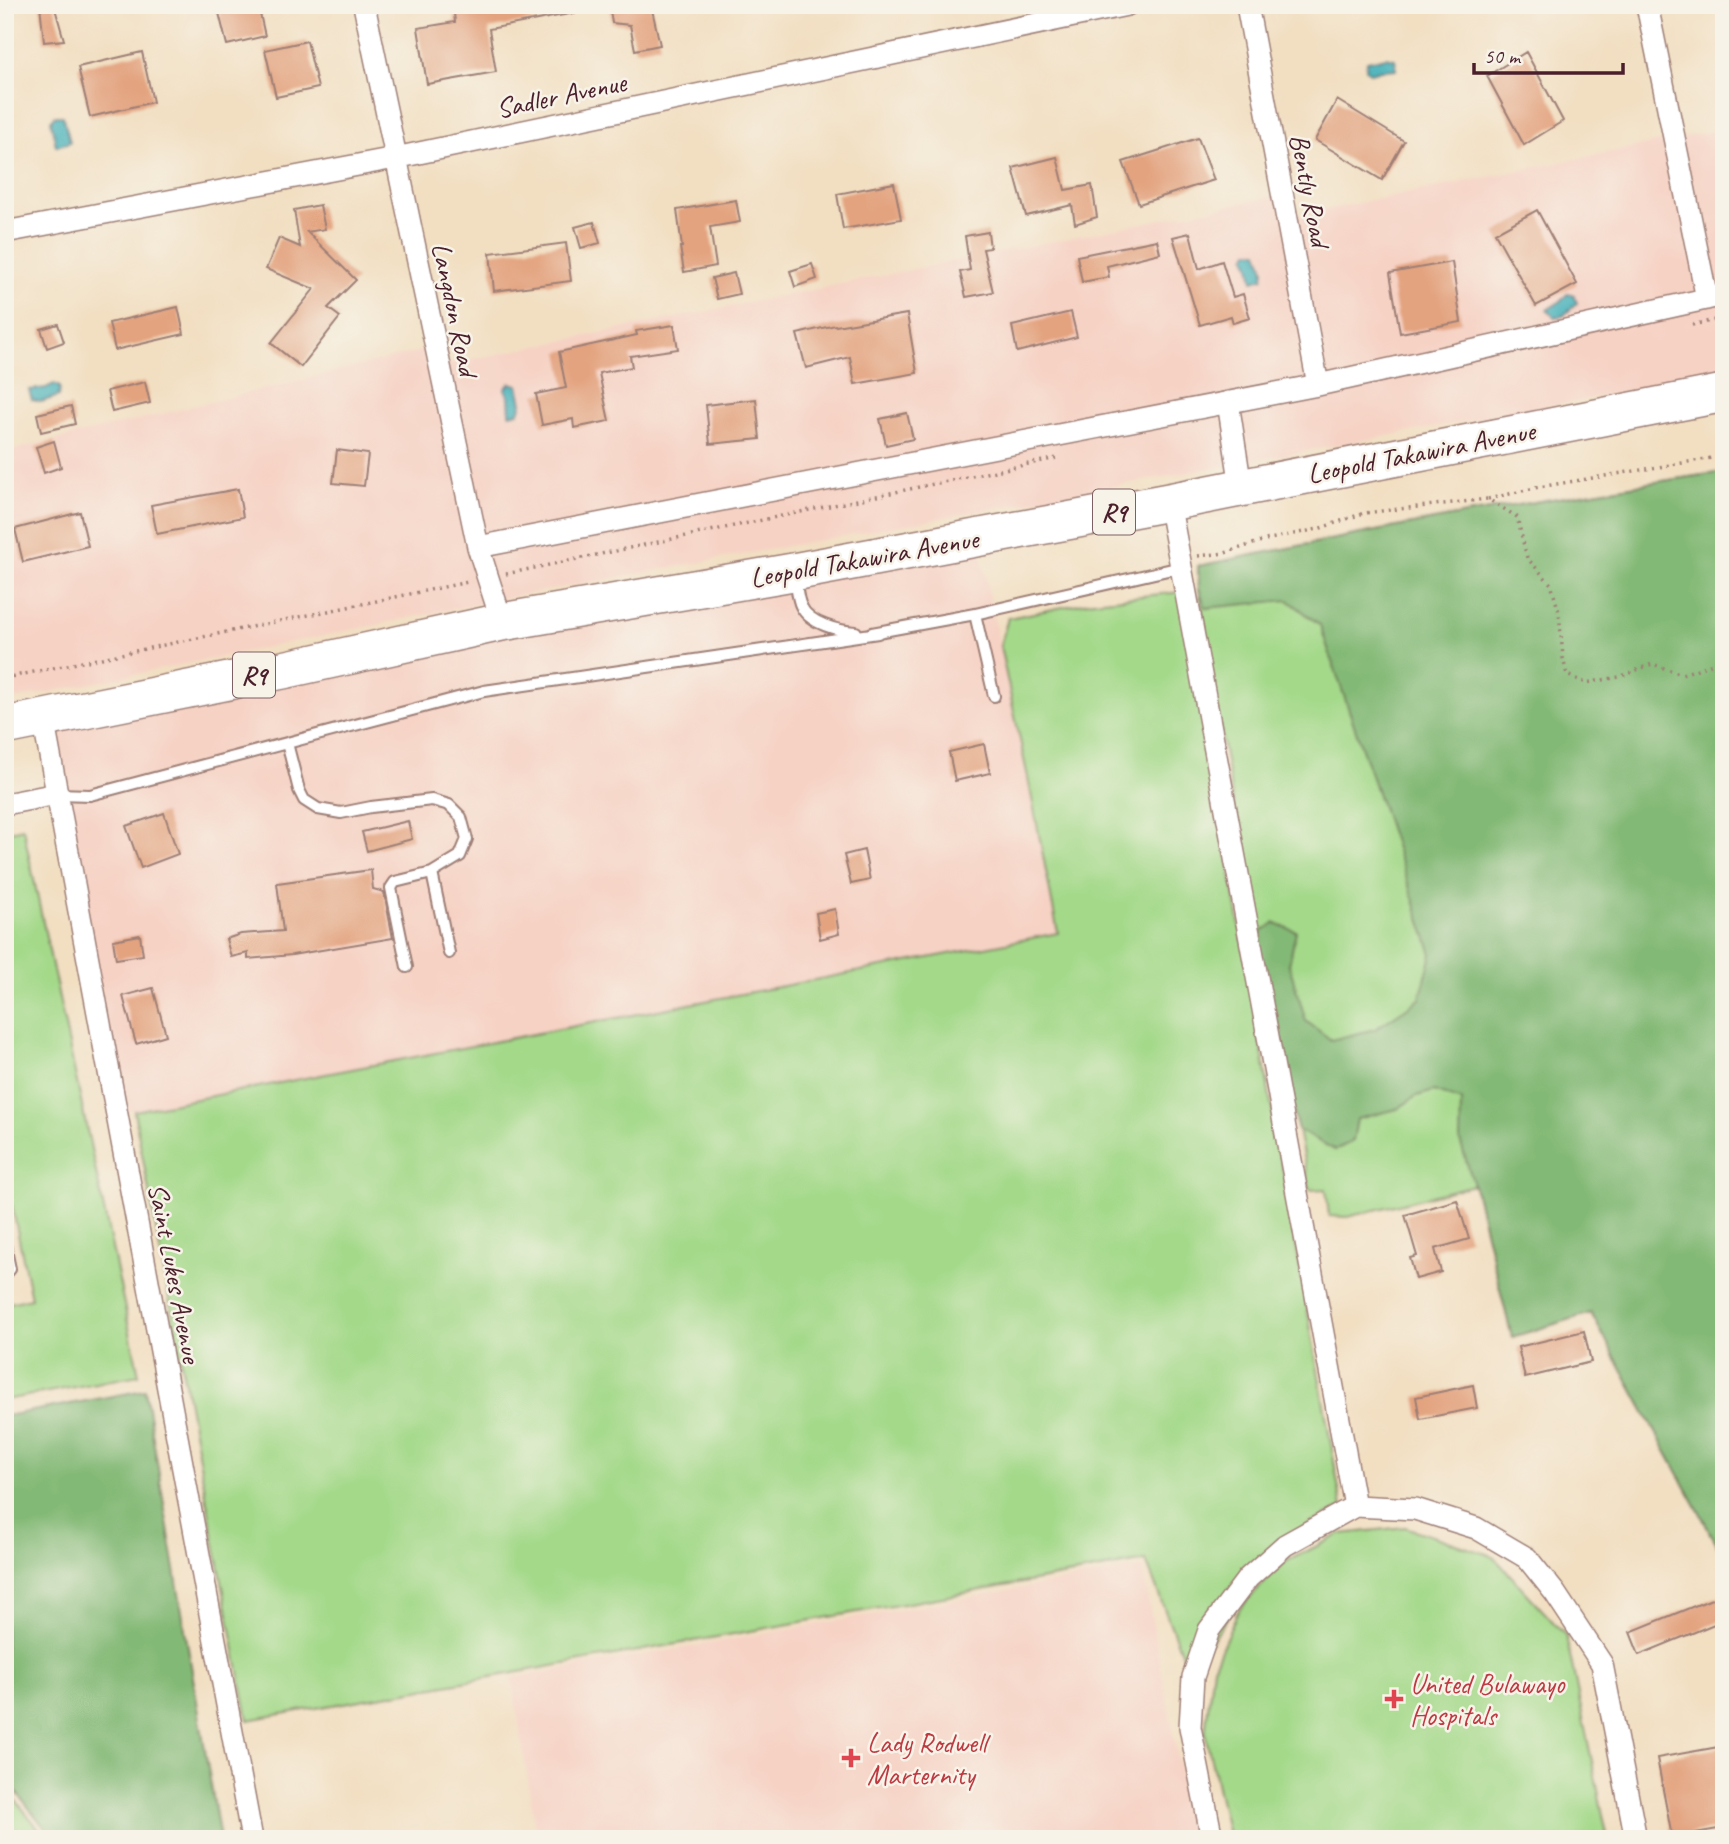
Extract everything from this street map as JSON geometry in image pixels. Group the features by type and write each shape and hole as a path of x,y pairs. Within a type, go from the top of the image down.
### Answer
{"highway":[{"name":"Leopold Takawira Avenue","path":"5,726 283,670 502,622 793,572 1169,502 1724,393"}],"street":[{"name":"Langdon Road","path":"364,5 478,547 502,622"},
{"name":"Sadler Avenue","path":"5,232 395,158 1127,5"},
{"name":"Bently Road","path":"1247,5 1318,385"},
{"path":"478,547 1318,385 1715,297 1647,5"},
{"path":"1228,402 1241,487"},
{"path":"1169,502 1355,1506"},
{"name":"Saint Lukes Avenue","path":"43,718 252,1839"},
{"path":"5,804 57,794"},
{"path":"1212,1839 1190,1727 1193,1677 1209,1630 1248,1578 1285,1545 1355,1506 1415,1508 1476,1528 1527,1558 1555,1593 1602,1664 1636,1839"}],"lane":[{"path":"57,794 90,794 484,691 878,633 975,614 1180,564"},
{"path":"793,572 801,607 814,621 847,632 878,633"},
{"path":"975,614 994,696"},
{"path":"287,743 299,790 304,800 318,808 341,813 432,800 449,805 461,817 467,839 460,856 432,873 396,882 391,888 407,967"},
{"path":"432,873 449,953"},
{"path":"5,1245 10,1269 5,1275"}],"path":[{"path":"1683,327 1724,318"},
{"path":"5,678 1069,456"},
{"path":"1180,564 1198,556 1225,553 1265,540 1318,529 1364,513 1488,499 1539,487 1724,456"},
{"path":"1488,499 1517,517 1527,558 1551,584 1559,612 1567,675 1586,683 1619,677 1652,664 1682,674 1716,663 1724,667"}],"shaded area":[{"path":"1724,129 1724,374 516,596 5,701 5,452 433,348 438,366 1280,195 1285,218"},
{"path":"979,543 1057,933 123,1112 52,724"},
{"name":"Lady Rodwell Marternity","path":"1142,1567 1193,1839 537,1839 512,1678"}],"green space":[{"path":"1724,472 1724,1557 1591,1313 1512,1337 1474,1185 1347,1217 1329,1216 1326,1189 1310,1190 1298,1130 1278,1056 1219,722 1198,566 1395,527"},
{"path":"1724,472 1724,1557 1591,1313 1512,1337 1474,1185 1460,1141 1461,1101 1434,1091 1417,1096 1397,1109 1357,1119 1353,1141 1335,1150 1298,1130 1278,1056 1256,936 1274,923 1296,931 1289,965 1306,1021 1331,1040 1375,1029 1420,999 1432,954 1320,625 1288,600 1206,608 1199,589 1198,566 1395,527"},
{"path":"1181,592 1342,1507 1282,1539 1189,1673 1146,1561 248,1720 134,1111 1058,933 1000,646 1008,618 1093,601"},
{"path":"23,828 139,1375 5,1400 5,1304 31,1298 12,1205 5,1206 5,832"},
{"path":"145,1390 220,1839 51,1839 5,1778 5,1416"},
{"name":"United Bulawayo Hospitals","path":"1405,1527 1493,1556 1566,1636 1608,1839 1229,1839 1205,1733 1213,1667 1239,1609 1283,1563 1341,1534"},
{"path":"5,1787 43,1834 45,1839 5,1839"}],"water":[{"path":"1386,57 1395,59 1397,69 1371,73 1366,69 1367,61"},
{"path":"54,116 63,116 70,142 56,146 51,121"},
{"path":"1249,251 1258,251 1264,269 1263,278 1253,281 1246,257"},
{"path":"1567,294 1574,295 1577,303 1563,316 1554,317 1547,310"},
{"path":"510,383 518,385 522,403 519,412 510,414 509,397 505,389"},
{"path":"54,384 60,387 59,396 41,402 32,400 29,390"}],"building":[{"path":"40,5 54,5 64,40 44,42"},
{"path":"217,5 258,5 265,36 227,45"},
{"path":"453,5 574,5 575,13 489,29 496,72 427,84 418,28 455,22"},
{"path":"609,5 651,5 660,45 635,50 630,25 612,23"},
{"path":"307,41 318,88 276,97 265,50"},
{"path":"142,52 153,102 90,117 78,67"},
{"path":"1526,52 1563,121 1524,145 1487,76"},
{"path":"1337,100 1404,141 1382,180 1315,140"},
{"path":"1198,138 1214,180 1139,204 1123,162"},
{"path":"1057,157 1065,190 1092,185 1097,217 1075,224 1072,205 1026,216 1013,168"},
{"path":"894,183 901,219 843,229 837,194"},
{"path":"736,200 740,222 710,227 716,266 684,272 677,210"},
{"path":"320,205 325,229 307,232 356,280 328,308 340,317 301,367 271,343 314,289 266,269 279,238 300,247 294,210"},
{"path":"1537,210 1577,284 1536,306 1495,233"},
{"path":"594,222 600,243 581,248 575,227"},
{"path":"988,232 990,248 983,249 993,292 966,297 960,272 970,270 965,236"},
{"path":"1190,233 1199,269 1222,261 1233,297 1243,294 1250,318 1233,323 1231,316 1200,325 1173,237"},
{"path":"1157,240 1160,253 1107,266 1109,277 1082,282 1077,256"},
{"path":"566,243 571,281 494,291 490,253"},
{"path":"1452,262 1461,322 1400,333 1390,273"},
{"path":"812,264 817,279 795,287 790,271"},
{"path":"734,273 739,294 717,299 712,278"},
{"path":"178,307 184,334 115,350 109,323"},
{"path":"1071,312 1077,337 1017,352 1012,326"},
{"path":"907,314 917,373 855,384 850,357 806,368 797,334"},
{"path":"58,324 64,342 47,348 41,329"},
{"path":"674,325 678,349 630,356 632,367 599,373 609,421 574,428 573,419 542,425 536,394 566,388 559,352 637,335 636,331"},
{"path":"145,382 150,403 112,412 107,391"},
{"path":"756,399 760,439 710,444 706,405"},
{"path":"71,406 75,424 41,432 37,414"},
{"path":"907,413 913,439 886,445 880,419"},
{"path":"54,441 61,467 44,473 36,447"},
{"path":"337,450 368,454 364,486 333,483"},
{"path":"238,489 243,517 157,534 151,505"},
{"path":"80,512 88,546 23,562 15,529"},
{"path":"984,744 990,773 955,781 949,752"},
{"path":"164,813 178,854 141,868 126,826"},
{"path":"408,821 412,839 367,851 362,832"},
{"path":"864,850 870,880 851,884 844,855"},
{"path":"371,870 373,889 384,892 393,938 292,955 248,959 248,953 231,957 226,939 241,934 283,931 277,883"},
{"path":"835,909 839,934 820,939 816,913"},
{"path":"140,935 143,955 116,959 113,940"},
{"path":"153,988 166,1035 136,1044 123,996"},
{"path":"1457,1200 1469,1239 1435,1249 1441,1272 1416,1279 1410,1258 1417,1256 1405,1215"},
{"path":"1584,1331 1591,1362 1525,1378 1518,1347"},
{"path":"1473,1385 1477,1408 1420,1419 1416,1397"},
{"path":"1724,1594 1724,1620 1639,1655 1630,1632"},
{"path":"1724,1746 1724,1828 1672,1837 1657,1758"}],"place":[{"name":"United Bulawayo Hospitals","path":"1394,1699"},
{"name":"Lady Rodwell Marternity","path":"851,1758"}]}
